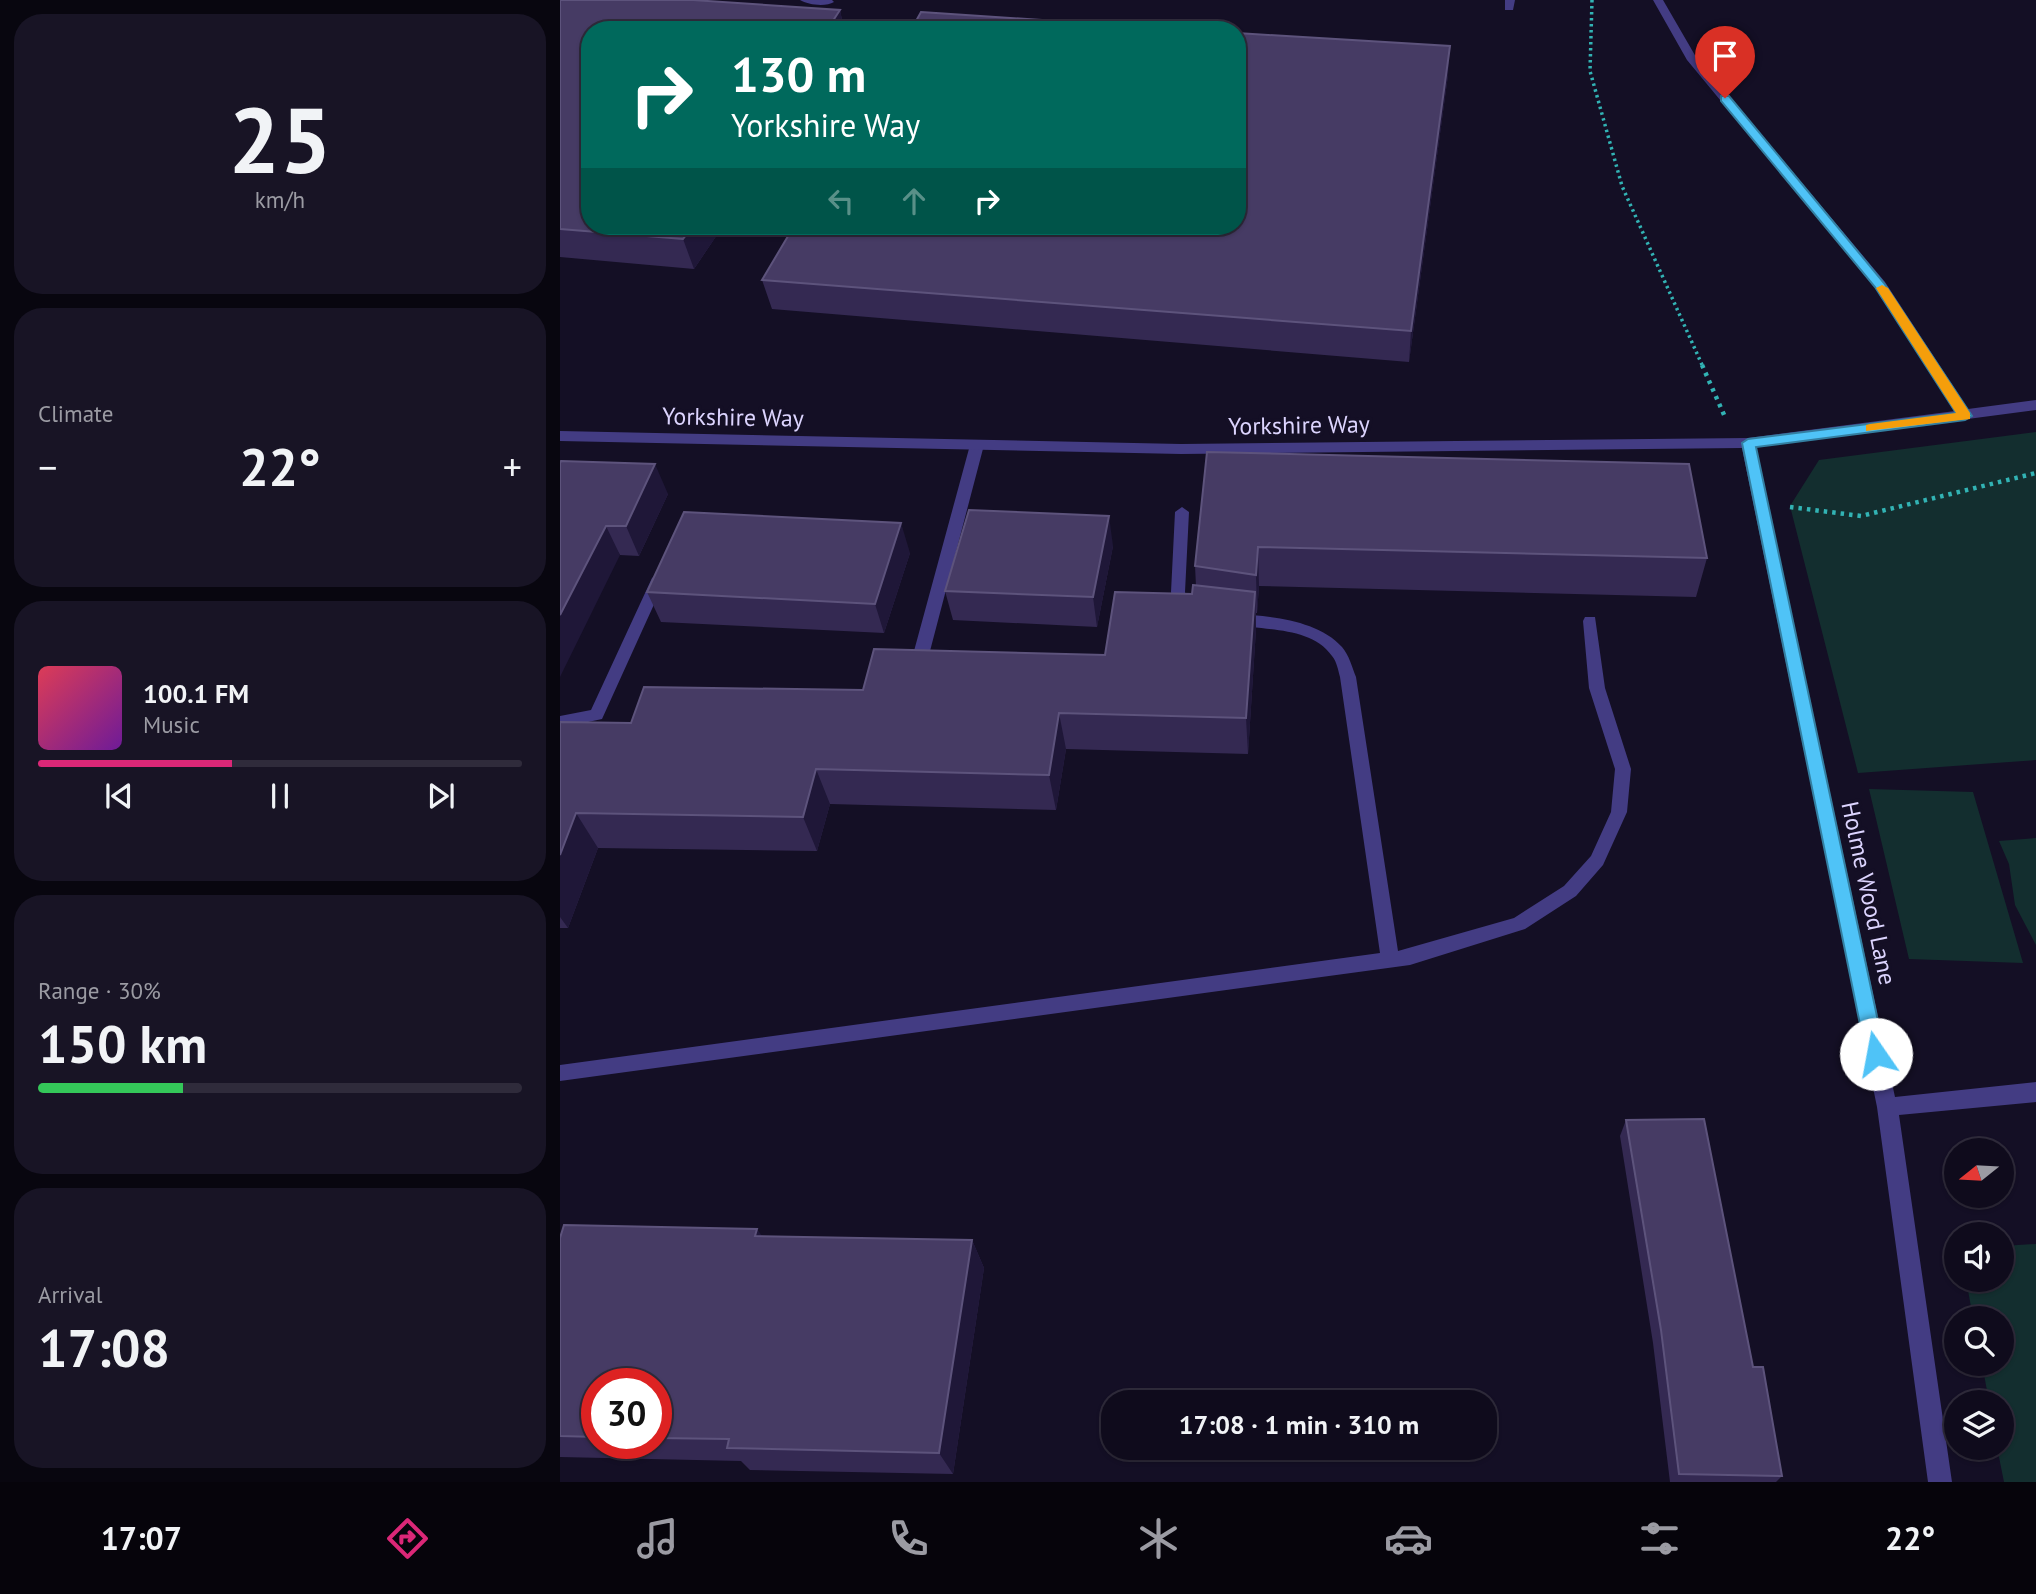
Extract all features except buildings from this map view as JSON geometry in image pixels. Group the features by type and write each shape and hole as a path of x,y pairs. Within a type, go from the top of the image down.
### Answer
{"street":[{"path":"1658,0 1691,58 1880,285 1965,416"},
{"name":"Yorkshire Way","path":"560,436 1181,449 1748,443 2036,405"},
{"name":"Holme Wood Lane","path":"1748,443 1886,1107 1940,1482"},
{"path":"1886,1107 2036,1092"}],"lane":[{"path":"805,0 830,2"},
{"path":"922,651 977,445"},
{"path":"1182,512 1178,592 1181,606 1201,617"},
{"path":"560,722 597,715 664,568"},
{"path":"1223,618 1275,623 1302,631 1338,651 1348,677 1390,960"},
{"path":"560,1073 1410,957 1519,924 1570,891 1597,860 1619,812 1623,769 1597,688 1590,621"}],"path":[{"path":"1592,0 1590,71 1622,186 1722,415 1748,443"},
{"path":"1761,503 1861,516 2036,473"}],"green space":[{"path":"2036,432 2036,760 1858,773 1790,506 1819,460"},
{"path":"1869,789 1973,792 2023,963 1909,959"},
{"path":"2036,838 2036,945 2015,905 2009,864 1999,841"},
{"path":"2036,1244 2036,1482 2004,1482 2000,1460 2014,1460 2014,1390 1987,1390 1984,1376 2014,1376 2014,1306 1971,1306 1968,1292 2014,1292 2014,1245"}],"slow traffic":[{"path":"1870,428 1965,416 1882,288"}],"route":[{"path":"1725,98 1880,285 1965,416 1748,443 1876,1054"}]}
